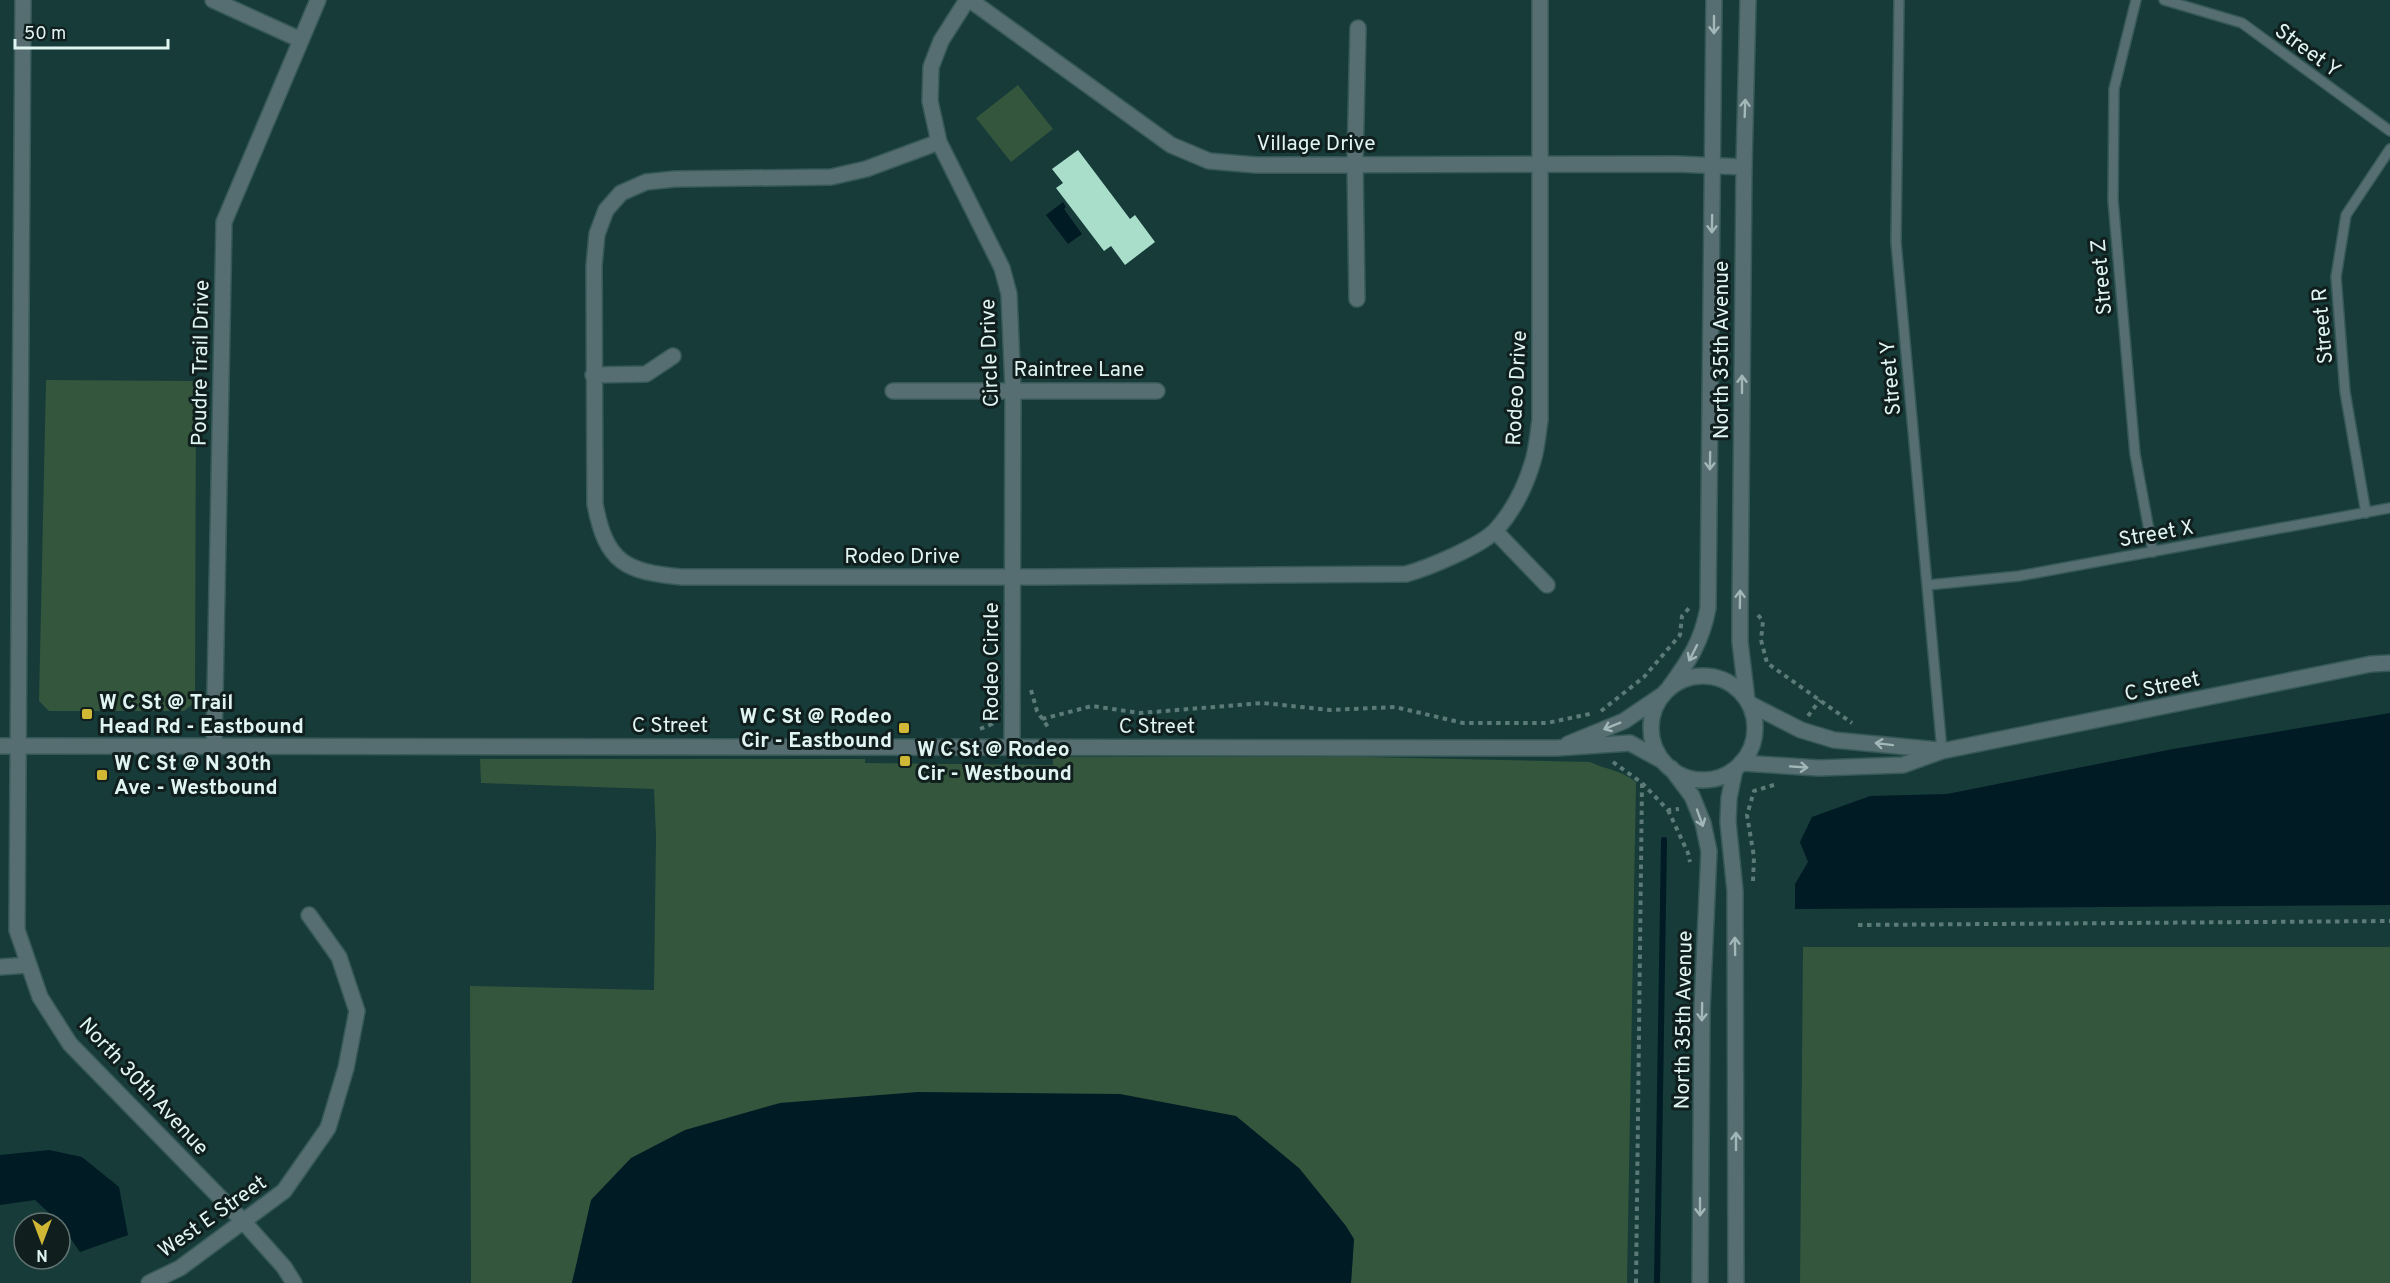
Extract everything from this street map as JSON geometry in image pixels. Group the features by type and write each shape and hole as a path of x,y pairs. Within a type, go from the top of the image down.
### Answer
{"street":[{"name":"North 30th Avenue","path":"23,0 17,930 40,997 70,1044 242,1220 284,1267 294,1283"},
{"path":"213,0 301,40"},
{"name":"Poudre Trail Drive","path":"214,746 224,222 318,0"},
{"path":"939,142 930,101 931,67 940,41 968,0"},
{"name":"Village Drive","path":"968,0 1171,145 1209,161 1256,165 1713,165 1744,167"},
{"name":"Rodeo Drive","path":"939,142 866,169 831,177 675,179 646,182 621,193 606,210 597,234 594,266 595,504 599,528 615,555 647,574 682,577 1406,574 1460,552 1495,531 1518,497 1533,461 1540,420 1540,0"},
{"name":"North 35th Avenue","path":"1666,692 1687,663 1703,632 1708,608 1714,0"},
{"name":"North 35th Avenue","path":"1748,0 1744,167 1740,612 1740,642 1748,702"},
{"path":"1357,299 1355,164 1358,28"},
{"name":"Circle Drive","path":"939,142 1002,268 1009,294 1012,390 1012,577"},
{"path":"593,375 646,374 673,356"},
{"name":"Raintree Lane","path":"893,391 1157,391"},
{"path":"1495,531 1546,585"},
{"name":"Rodeo Circle","path":"1012,577 1012,747"},
{"name":"C Street","path":"1738,766 1819,768 1903,765 1942,751 2371,664 2390,663"},
{"path":"1702,676 1719,678 1735,686 1748,702 1755,719 1755,735 1750,750 1738,766 1723,776 1696,779 1683,776 1667,765 1654,742 1651,722 1655,708 1666,692 1684,679 1702,676"},
{"name":"C Street","path":"1557,748 1624,721 1666,692"},
{"name":"C Street","path":"1748,702 1801,730 1834,740 1942,751"},
{"name":"C Street","path":"0,746 1557,748 1630,743 1667,765"},
{"name":"North 35th Avenue","path":"1667,765 1692,796 1703,823 1709,851 1702,1009 1700,1283"},
{"path":"1736,1283 1734,891 1728,822 1729,798 1738,766"},
{"name":"West E Street","path":"149,1283 180,1268 284,1191 328,1128 346,1068 357,1011 339,957 309,915"},
{"path":"0,967 29,965"}],"lane":[{"name":"Street Y","path":"1899,0 1896,242 1942,751"},
{"name":"Street Z","path":"2136,0 2114,88 2113,200 2135,454 2153,552"},
{"name":"Street Y","path":"2164,0 2241,23 2390,131"},
{"name":"Street R","path":"2366,513 2345,392 2336,277 2346,215 2390,149"},
{"name":"Street X","path":"1928,585 2019,576 2390,508"}],"path":[{"path":"1042,719 1092,706 1140,713 1263,703 1330,710 1395,707 1463,723 1547,723 1599,712 1644,677 1680,634 1682,616"},
{"path":"1763,621 1761,640 1767,663 1860,729"},
{"path":"1804,721 1820,700"},
{"path":"970,729 981,729 992,724 998,714"},
{"path":"1608,759 1642,783 1668,810 1688,853 1690,864"},
{"path":"1636,1283 1642,783"},
{"path":"1753,891 1754,857 1747,815 1754,791 1781,783"},
{"path":"1668,810 1673,809"},
{"path":"1857,925 2390,921"}],"green space":[{"path":"1018,85 1053,129 1011,162 976,118"},
{"path":"46,380 196,381 195,702 184,711 49,711 39,701"},
{"path":"1053,757 1367,757 1590,762 1618,772 1636,782 1627,1283 1351,1283 1354,1239 1299,1168 574,1273 572,1283 471,1283 470,986 654,990 656,836 654,789 481,783 480,759 865,759 865,763 1053,765"},
{"path":"1803,947 2390,947 2390,1283 1800,1283"}],"water":[{"path":"1063,202 1066,207 1064,209 1082,234 1068,244 1046,215"},
{"path":"2390,713 2390,905 1795,909 1795,884 1808,862 1800,842 1812,817 1870,796 1947,794 2173,749"},
{"path":"918,1092 1120,1094 1236,1116 1299,1168 1346,1226 1354,1239 1351,1283 572,1283 591,1200 631,1158 685,1130 780,1103"},
{"path":"49,1150 82,1157 119,1187 128,1235 80,1252 72,1240 72,1211 47,1211 35,1200 0,1205 0,1155"}],"building":[{"path":"1078,150 1130,219 1135,215 1155,242 1125,265 1111,246 1104,251 1056,188 1063,183 1052,169"}],"waterway":[{"path":"1657,1283 1664,840"}],"place":[{"name":"W C St @ Trail Head Rd - Eastbound","path":"87,714"},
{"name":"W C St @ Rodeo Cir - Eastbound","path":"904,728"},
{"name":"W C St @ Rodeo Cir - Westbound","path":"905,761"},
{"name":"W C St @ N 30th Ave - Westbound","path":"102,775"}]}
